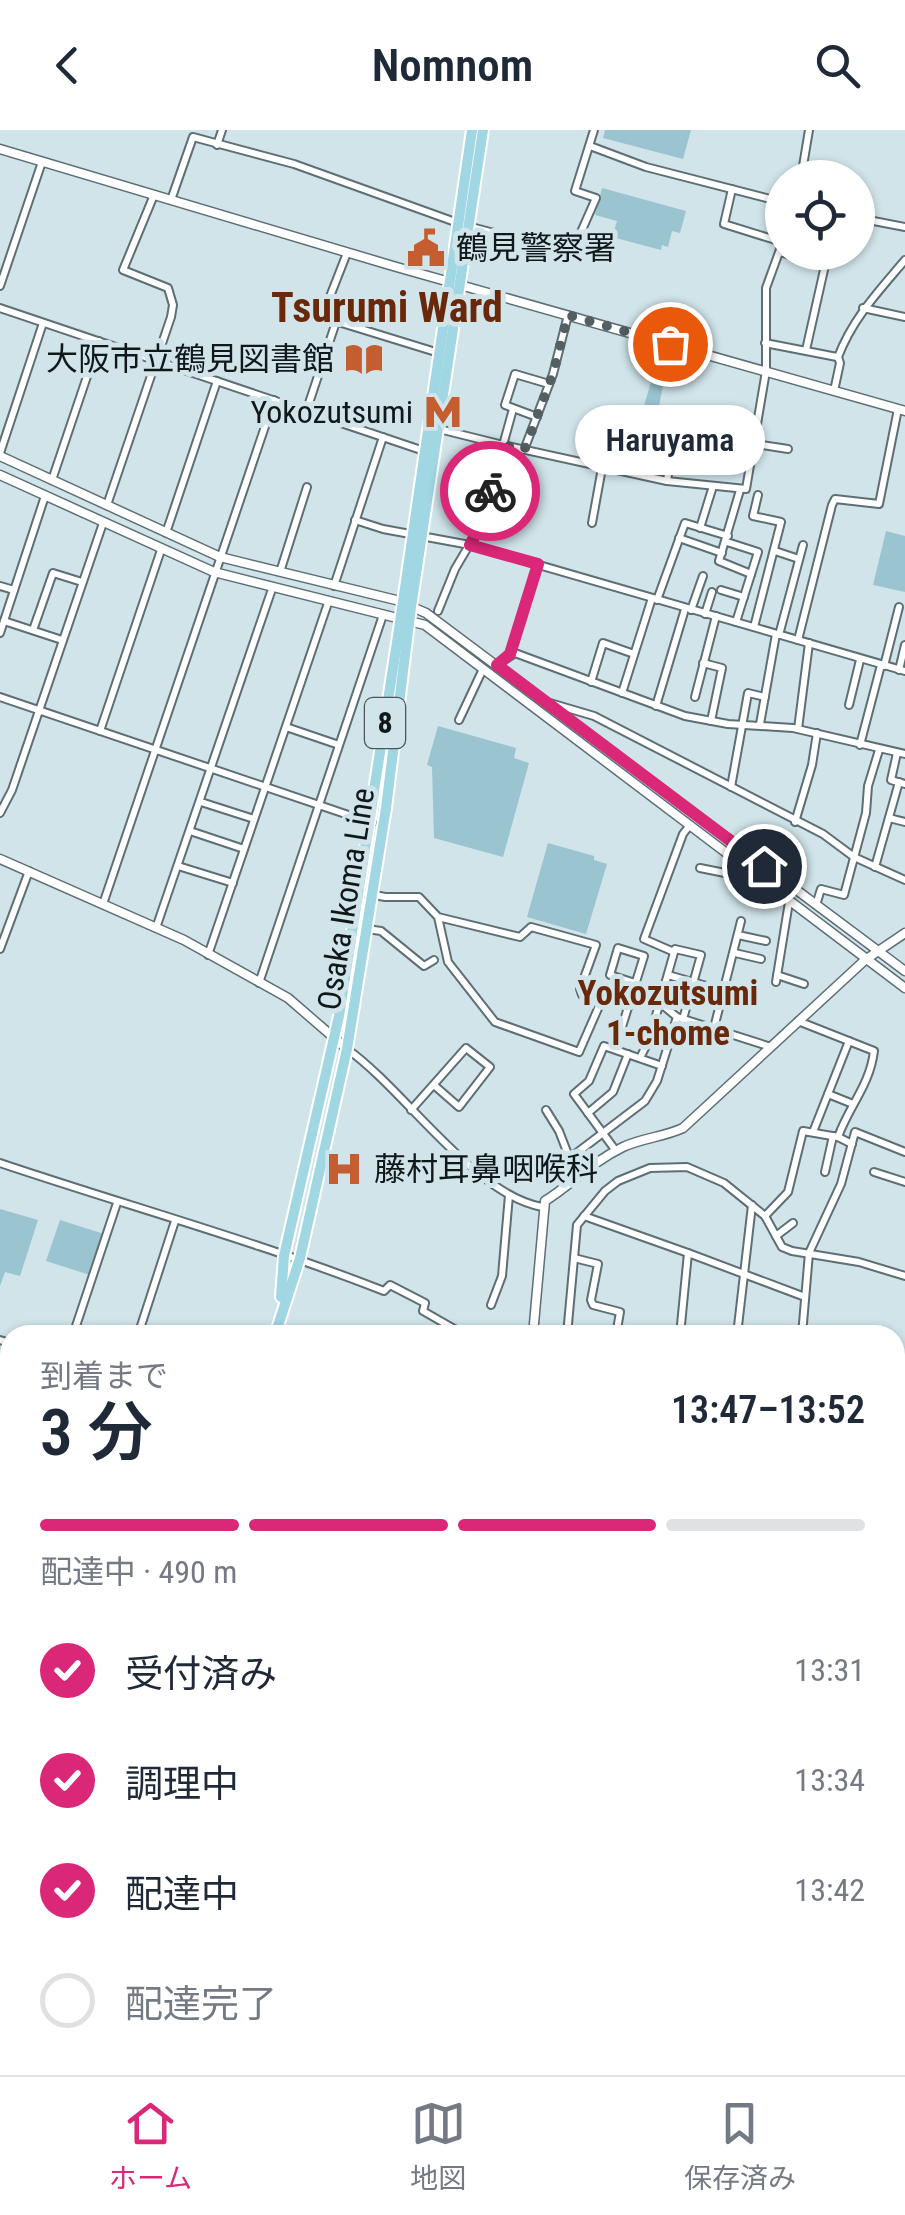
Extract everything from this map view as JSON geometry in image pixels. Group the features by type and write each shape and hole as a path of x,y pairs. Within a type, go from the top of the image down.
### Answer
{"main road":[{"name":"Osaka Ikoma Line","path":"430,452 439,429 458,223 472,130"},
{"name":"Osaka Ikoma Line","path":"277,1325 300,1258 347,1049 384,825 439,352 482,130"},
{"name":"Osaka Ikoma Line","path":"280,1313 284,1256 334,1037 405,620"}],"street":[{"path":"218,145 222,130"},
{"path":"476,228 566,252 574,248 596,198 575,191 594,130"},
{"path":"804,160 810,130"},
{"path":"171,200 193,137 294,164 458,223"},
{"path":"590,146 646,166 765,198"},
{"path":"0,149 346,253 901,410 879,504 835,500 832,504 798,640"},
{"path":"0,286 42,162"},
{"path":"732,189 724,224 765,240"},
{"path":"107,505 173,305 168,288 123,270 154,194"},
{"path":"875,221 905,227"},
{"path":"346,253 322,317 439,352"},
{"path":"834,391 838,358 864,308 905,260"},
{"path":"439,429 667,481 746,489 766,371 766,288 773,270"},
{"path":"806,350 824,270"},
{"path":"0,308 430,452"},
{"path":"864,308 905,317"},
{"path":"524,450 549,384 568,315"},
{"path":"43,322 0,454 220,557 407,604 426,613 905,971"},
{"path":"306,412 336,322"},
{"path":"52,480 99,341"},
{"path":"765,343 838,358"},
{"path":"537,417 505,405 515,374 549,384"},
{"path":"166,533 217,381"},
{"path":"103,904 274,400"},
{"path":"438,611 455,568 478,530 513,409"},
{"path":"334,586 384,437"},
{"path":"667,481 673,438"},
{"path":"755,444 788,448"},
{"path":"592,523 602,468"},
{"path":"0,475 214,572 426,625 905,988"},
{"path":"700,528 713,486"},
{"path":"280,573 307,487"},
{"path":"740,490 719,561 751,574"},
{"path":"73,510 80,493"},
{"path":"754,627 782,522 754,516 758,495"},
{"path":"0,632 45,496"},
{"path":"355,520 470,545 883,666 902,670 905,645"},
{"path":"0,813 12,790 103,522"},
{"path":"622,694 685,523 758,552 736,622"},
{"path":"679,538 722,554"},
{"path":"760,724 778,635 803,545"},
{"path":"100,731 162,550"},
{"path":"775,551 800,559"},
{"path":"497,665 510,654 538,564"},
{"path":"33,630 53,573 82,582"},
{"path":"656,706 688,610 704,576"},
{"path":"0,586 14,590"},
{"path":"156,928 272,589"},
{"path":"705,614 716,591 744,597"},
{"path":"208,955 328,602"},
{"path":"860,745 899,607"},
{"path":"258,984 382,615"},
{"path":"694,697 716,616"},
{"path":"4,621 62,640"},
{"path":"591,682 603,643 634,654"},
{"path":"798,729 809,644"},
{"path":"459,720 482,654"},
{"path":"510,654 656,706 711,721 798,729 901,754 890,780 902,783 876,866"},
{"path":"848,705 860,660"},
{"path":"703,664 722,668 711,721"},
{"path":"731,787 748,692 765,697"},
{"path":"0,697 155,752 384,825"},
{"path":"547,702 594,716 842,846 854,857 905,880"},
{"path":"286,727 340,745"},
{"path":"796,822 812,765 816,733"},
{"path":"816,904 822,889 844,895 879,750"},
{"path":"201,802 254,819"},
{"path":"678,816 686,807"},
{"path":"889,818 905,822"},
{"path":"674,952 644,939 683,834 690,825"},
{"path":"190,831 244,849"},
{"path":"0,860 156,928 288,998 361,1058 469,1164 524,1204 542,1207"},
{"path":"178,866 233,883"},
{"path":"700,868 736,875 744,867"},
{"path":"0,949 29,870"},
{"path":"358,892 419,896 438,917 448,962 495,1022 579,1052 600,1004 582,995 580,989 596,945 531,927 520,937 438,917"},
{"path":"789,902 776,979 804,984"},
{"path":"714,1028 741,921"},
{"path":"367,929 381,931 424,966 434,960"},
{"path":"533,1325 545,1201 616,1151 648,1136 682,1128 877,950 905,933"},
{"path":"738,935 766,941"},
{"path":"615,1050 644,956 618,948 610,976 635,983"},
{"path":"570,1158 645,1101 662,1066 701,955 675,949 640,1058"},
{"path":"734,953 761,959"},
{"path":"668,975 724,991"},
{"path":"632,995 660,1003 680,1018 771,1047"},
{"path":"798,1020 874,1051 868,1082 849,1108 825,1172"},
{"path":"813,1132 849,1041"},
{"path":"616,1151 574,1094 589,1081 604,1046 662,1066"},
{"path":"411,1110 466,1048 490,1067 460,1107 435,1086"},
{"path":"588,1112 613,1092 628,1054"},
{"path":"828,1094 854,1105"},
{"path":"546,1110 559,1131 576,1176"},
{"path":"764,1216 788,1192 803,1131 836,1136 852,1144"},
{"path":"803,1325 809,1253 841,1184 855,1132 905,1152"},
{"path":"0,1163 176,1222 300,1258 384,1292 390,1285 424,1302 422,1311 447,1325"},
{"path":"568,1325 577,1226 592,1204 618,1181 650,1168 670,1166 713,1176 764,1216 782,1246 905,1276"},
{"path":"874,1172 905,1182"},
{"path":"491,1305 502,1276 509,1194"},
{"path":"76,1325 117,1203"},
{"path":"738,1325 752,1206"},
{"path":"584,1216 806,1296"},
{"path":"141,1325 176,1222"},
{"path":"776,1236 793,1223"},
{"path":"681,1325 688,1253"},
{"path":"574,1258 598,1264 591,1300 594,1305 620,1312 618,1325"}],"shaded area":[{"path":"605,130 691,130 683,159 603,138"},
{"path":"602,188 686,211 680,233 672,231 668,247 662,245 661,250 612,237 617,221 595,215"},
{"path":"651,382 663,385 647,468 627,463"},
{"path":"886,531 905,536 905,592 873,585"},
{"path":"438,726 516,748 514,758 529,763 503,857 434,838 432,767 427,765"},
{"path":"548,843 594,856 594,860 607,864 586,934 527,917"},
{"path":"0,1209 38,1220 20,1276 5,1272 0,1286"},
{"path":"60,1220 104,1234 90,1275 46,1261"}],"way so far":[{"path":"490,491 503,445 524,450 526,446 555,368 568,315 670,344"}],"place":[{"name":"鶴見警察署","path":"426,248"},
{"name":"Haruyama","path":"670,344"},
{"name":"大阪市立鶴見図書館","path":"364,359"},
{"name":"Yokozutsumi","path":"443,412"},
{"name":"藤村耳鼻咽喉科","path":"344,1169"}],"district":[{"name":"Tsurumi Ward","path":"387,307"},
{"name":"Yokozutsumi 1-chome","path":"668,1013"}],"route":[{"path":"490,491 470,545 538,564 510,654 497,665 764,866"}]}
